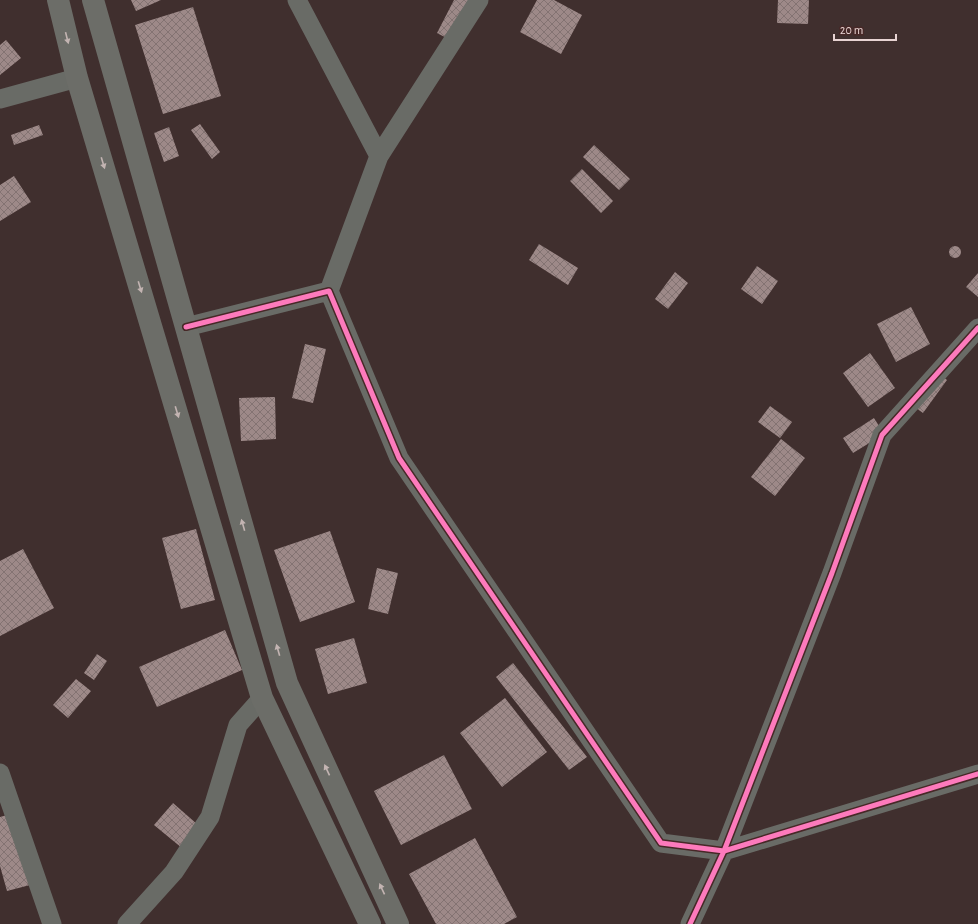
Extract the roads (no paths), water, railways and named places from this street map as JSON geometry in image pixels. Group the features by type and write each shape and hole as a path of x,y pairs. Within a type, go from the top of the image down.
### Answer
{"main road":[{"path":"58,0 77,78 262,698 370,924"},
{"path":"93,0 287,683 398,924"}],"street":[{"path":"297,0 379,156"},
{"path":"479,0 379,156 329,291 399,458 661,843 724,851 978,774"},
{"path":"0,99 77,78"},
{"path":"186,327 329,291"},
{"path":"690,924 724,851 832,573 882,435 978,328"},
{"path":"127,924 174,872 210,817 238,725 262,698"},
{"path":"0,773 52,924"}]}
